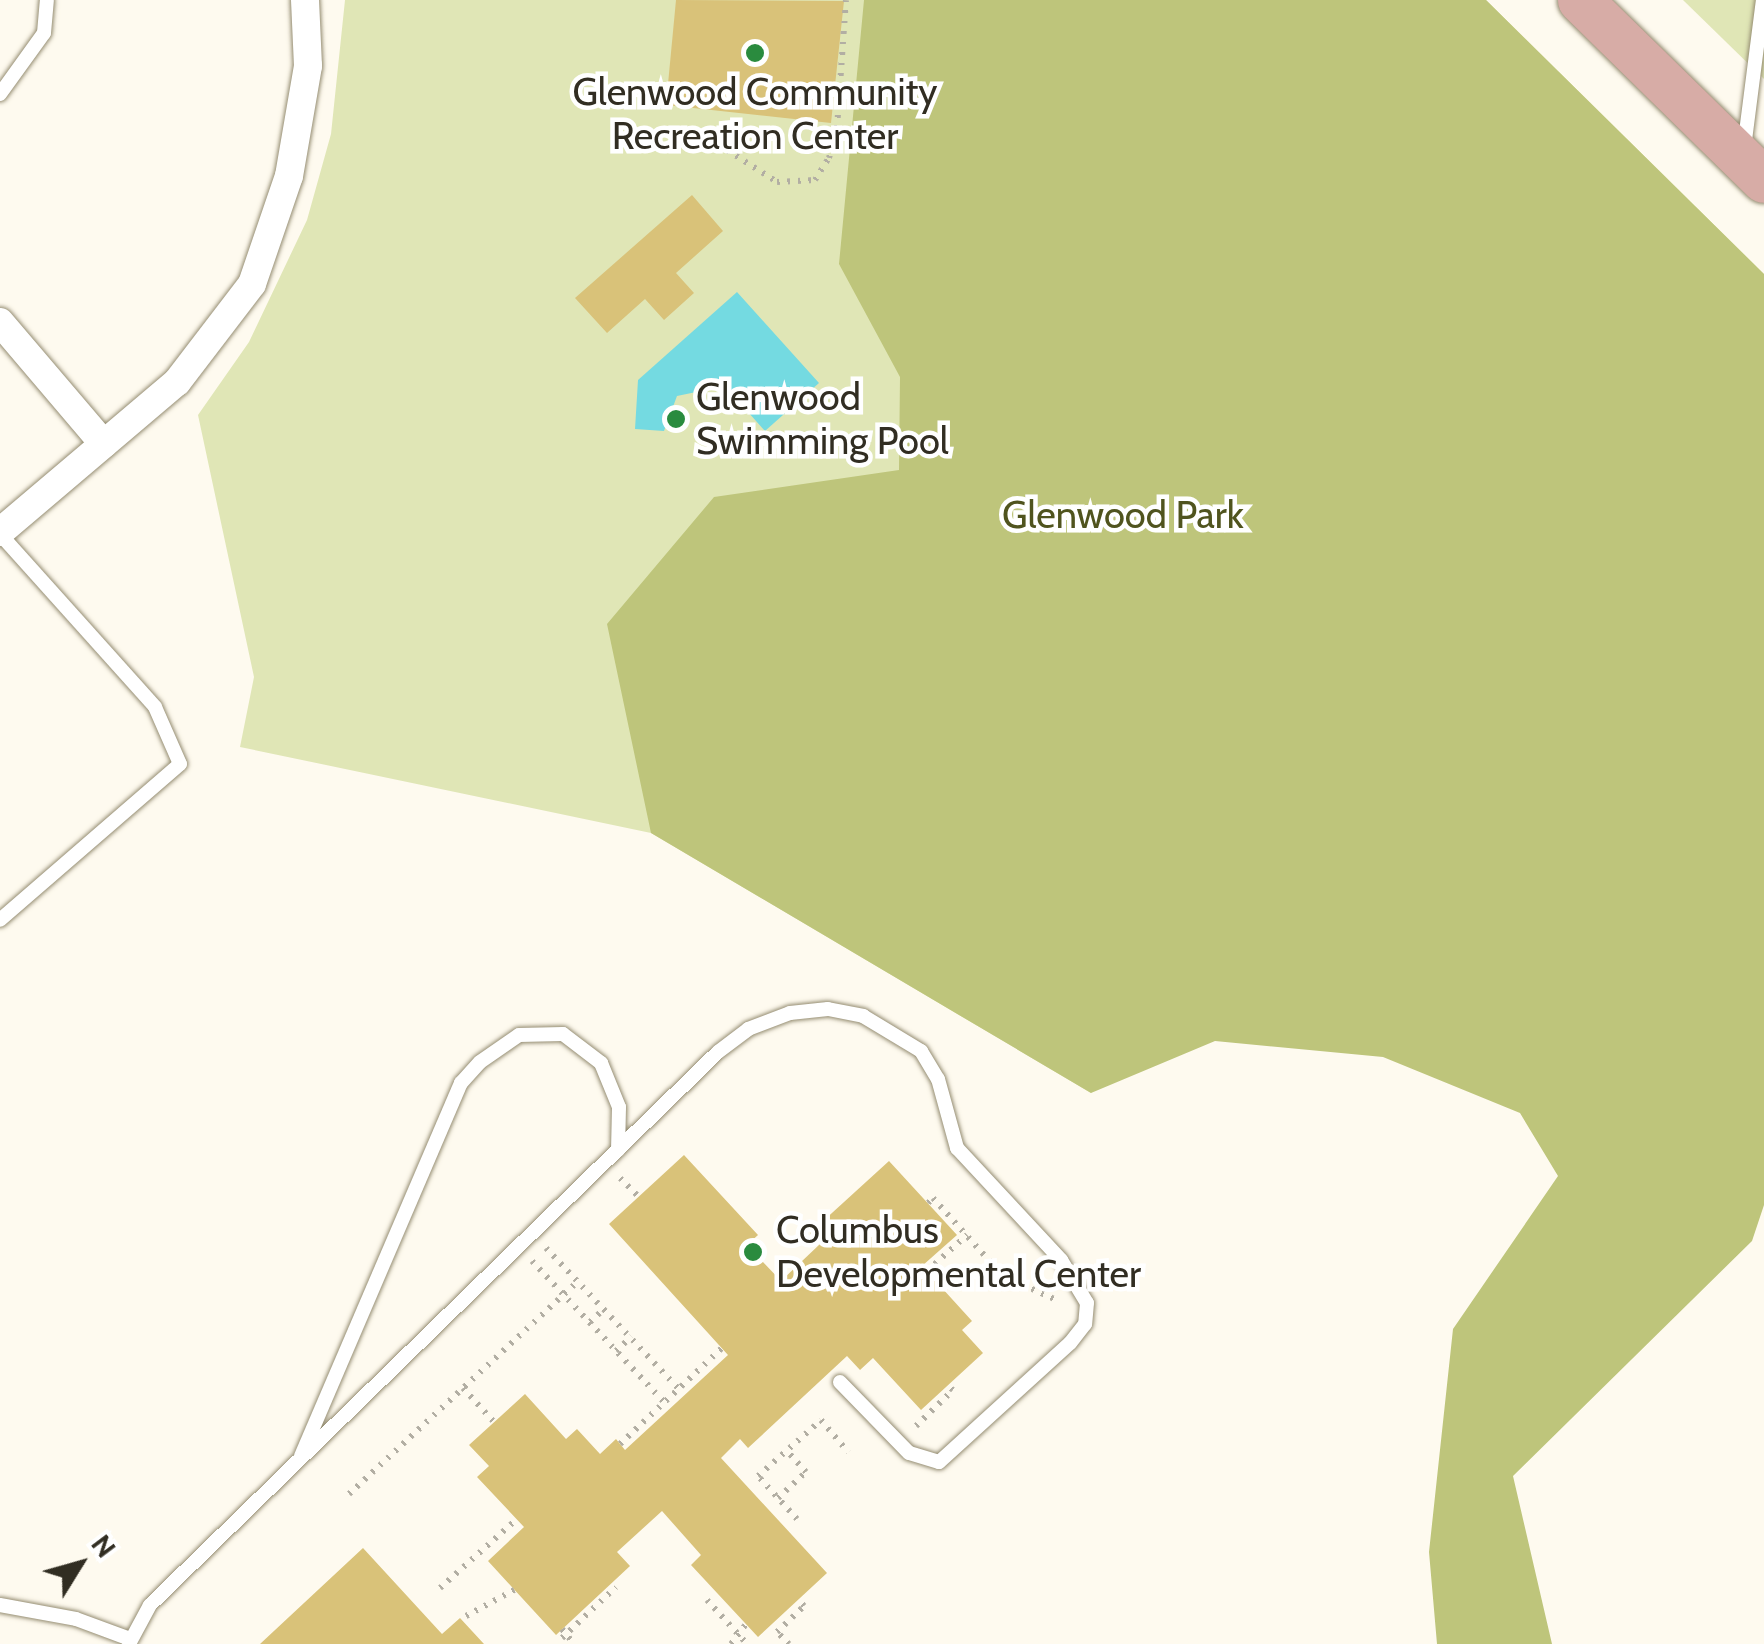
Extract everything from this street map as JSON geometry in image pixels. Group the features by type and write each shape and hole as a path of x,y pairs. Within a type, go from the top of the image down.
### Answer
{"main road":[{"path":"1580,0 1754,169"}],"street":[{"path":"0,533 177,382 252,284 290,176 308,66 305,0"},
{"path":"0,322 104,444"}],"lane":[{"path":"0,94 44,33 47,0"},
{"path":"1754,169 1762,0"},
{"path":"0,533 155,706 180,764 0,920"},
{"path":"0,1605 76,1619 130,1642 150,1604 748,1029 828,1008 863,1016 921,1051 938,1079 956,1148 1061,1260 1080,1285 1086,1314 1070,1343 955,1454 922,1461 840,1382"},
{"path":"297,1464 461,1083 480,1062 519,1035 562,1034 607,1075 619,1106 618,1150"}],"path":[{"path":"635,147 727,150 777,182 815,180 830,158 836,128 846,0"},
{"path":"928,1204 934,1198 1003,1276 1086,1314"},
{"path":"535,1235 679,1388"},
{"path":"927,1271 967,1235"},
{"path":"521,1249 664,1402"},
{"path":"349,1494 578,1281"},
{"path":"590,1322 604,1309"},
{"path":"616,1351 630,1337"},
{"path":"620,1444 722,1348"},
{"path":"898,1442 953,1390 948,1386"},
{"path":"463,1388 494,1422"},
{"path":"797,1519 758,1476 821,1420 848,1452"},
{"path":"778,1498 806,1472 787,1451"},
{"path":"440,1588 517,1519"},
{"path":"574,1644 564,1633 616,1587"},
{"path":"466,1616 514,1590"},
{"path":"789,1644 777,1632 804,1606 798,1599"},
{"path":"707,1600 748,1644"},
{"path":"732,1644 746,1624"}],"green space":[{"name":"Glenwood Park","path":"345,0 1486,0 1764,274 1091,1093 651,833 240,747 254,677 198,415 249,342 307,220 331,134"},
{"name":"Glenwood Park","path":"864,0 1486,0 1764,274 1764,1205 1752,1241 1513,1476 1552,1644 1437,1644 1429,1552 1453,1329 1558,1176 1520,1113 1383,1057 1215,1041 1091,1093 651,833 607,624 714,497 899,470 900,377 839,264"},
{"path":"1683,0 1764,0 1764,79"}],"water":[{"path":"737,292 819,383 765,431 725,386 677,396 664,431 635,429 638,380"}],"building":[{"name":"Glenwood Community Recreation Center","path":"676,0 844,1 831,123 666,105"},
{"path":"692,195 723,231 676,273 694,293 664,320 645,299 607,333 575,298"},
{"path":"684,1155 758,1235 747,1245 781,1281 820,1244 810,1233 889,1161 957,1235 922,1266 972,1321 962,1330 983,1353 921,1410 873,1358 860,1370 847,1356 748,1448 740,1439 721,1458 827,1573 758,1637 691,1565 701,1555 662,1511 617,1552 630,1566 556,1635 488,1561 524,1527 477,1477 489,1466 469,1445 525,1394 566,1439 577,1429 600,1454 616,1439 625,1450 728,1355 609,1224"},
{"path":"363,1548 442,1634 460,1618 484,1644 260,1644"}],"place":[{"name":"Glenwood Community Recreation Center","path":"755,53"},
{"name":"Glenwood Swimming Pool","path":"676,419"},
{"name":"Columbus Developmental Center","path":"753,1252"}]}
